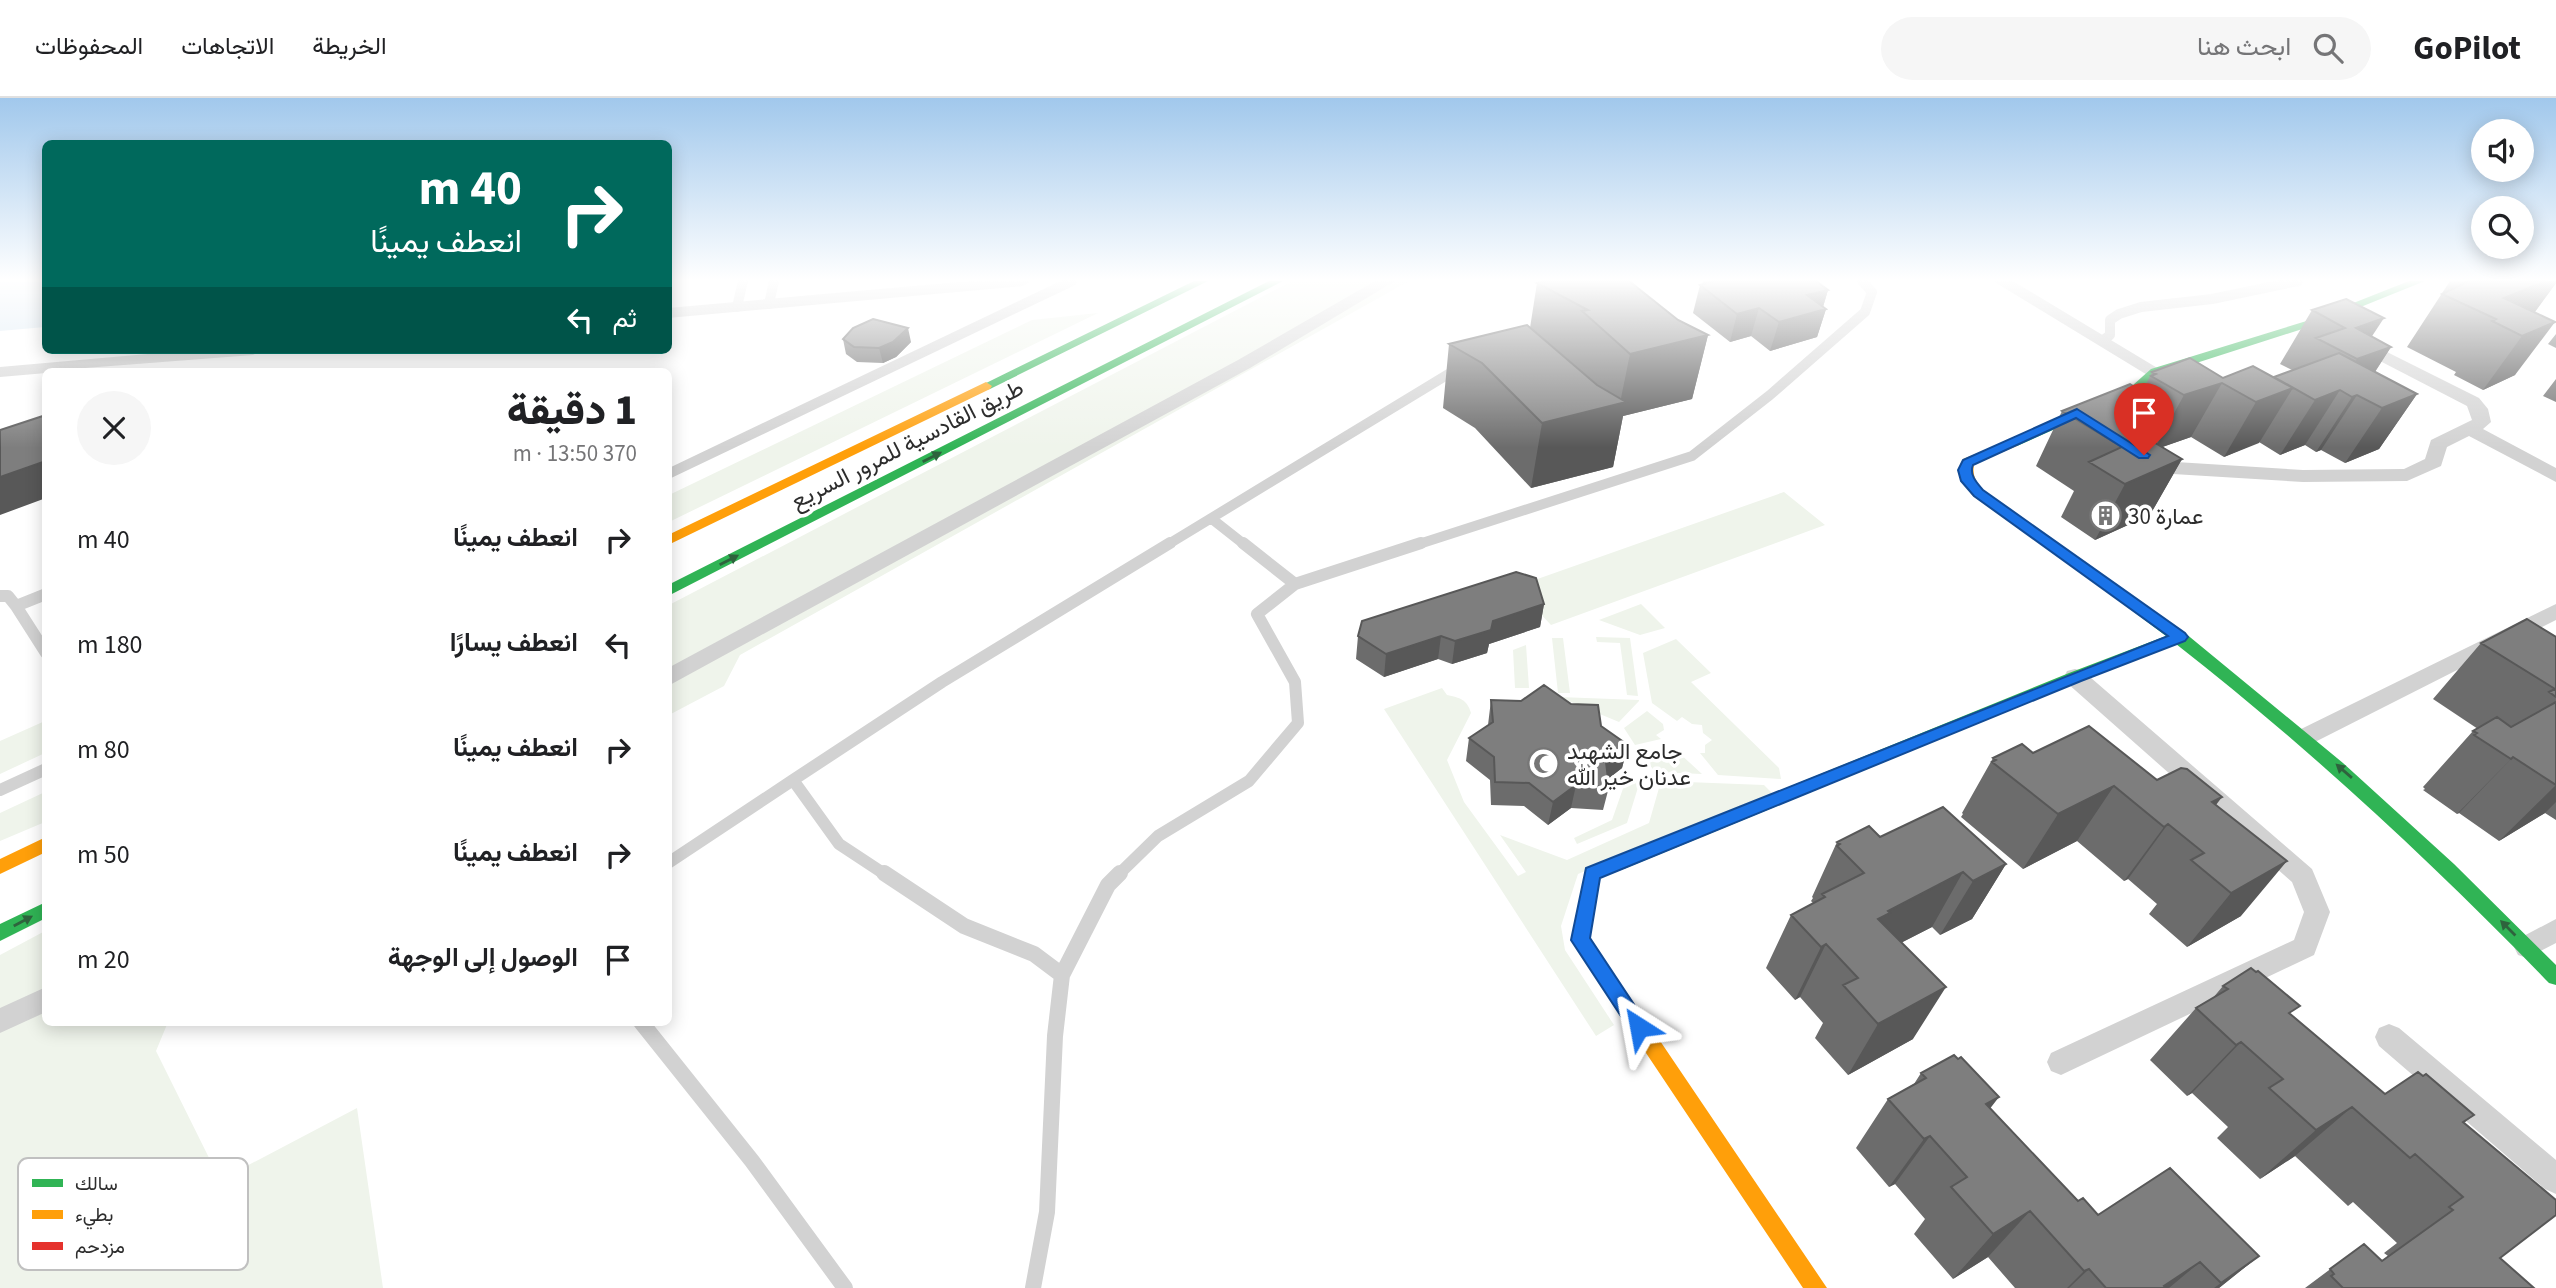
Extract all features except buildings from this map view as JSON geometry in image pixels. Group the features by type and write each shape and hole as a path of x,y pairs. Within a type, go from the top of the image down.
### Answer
{"main road":[{"name":"طريق القادسية للمرور السريع","path":"672,539 1089,337"},
{"name":"طريق القادسية للمرور السريع","path":"672,589 1169,337"},
{"path":"2268,337 2155,372 2137,388 1968,463 1965,470 1968,481 1979,493 2180,637 2305,737 2428,849 2556,977"},
{"path":"1816,1288 1580,940 1592,874 2075,677 2180,637"},
{"path":"0,867 42,846"},
{"path":"0,933 42,911"}],"street":[{"path":"672,676 1291,337"},
{"path":"2094,337 2155,372"},
{"path":"2133,448 2173,468 2303,476 2407,475 2434,463 2438,444 2482,422 2479,408 2473,402 2347,337"},
{"path":"46,368 207,354"},
{"path":"0,372 42,368"},
{"path":"2077,413 2099,427"},
{"path":"2468,428 2556,476"},
{"path":"2305,737 2556,611"},
{"path":"2062,1062 2305,947 2317,912 2303,876 2075,677"},
{"path":"2527,947 2556,930"},
{"path":"0,1021 42,1001"},
{"path":"2389,1037 2556,1179"}],"lane":[{"path":"672,472 956,337"},
{"path":"1033,1288 1047,1212 1055,1036 1062,975 1108,885 1158,836 1249,781 1298,723 1295,682 1257,614 1295,584 1692,456 1770,395 1837,337"},
{"path":"2102,341 2108,337"},
{"path":"672,860 942,682 1477,356"},
{"path":"1212,519 1295,584"},
{"path":"0,596 8,596 42,647"},
{"path":"16,606 42,596"},
{"path":"0,790 42,771"},
{"path":"793,780 839,845 964,926 1034,954 1062,975"},
{"path":"644,1026 752,1161 845,1288"}],"shaded area":[{"path":"998,337 1050,337 672,521 672,494"},
{"path":"1185,337 1310,337 740,655 724,686 672,713 672,603"},
{"path":"1784,492 1825,525 1551,625 1515,587"},
{"path":"1641,604 1665,628 1640,635 1599,620"},
{"path":"1596,637 1630,638 1638,696 1627,695 1620,643 1597,642"},
{"path":"1552,638 1563,638 1570,693 1558,693"},
{"path":"1676,639 1711,673 1691,682 1779,768 1781,779 1718,775 1700,753 1705,753 1705,745 1712,740 1703,733 1702,725 1692,724 1682,717 1677,721 1652,703 1643,653"},
{"path":"1526,645 1529,688 1515,688 1513,650"},
{"path":"1442,688 1447,695 1465,702 1471,713 1447,760 1464,802 1518,876 1526,872 1500,835 1567,860 1649,823 1661,781 1764,785 1773,794 1578,874 1561,926 1565,950 1614,1025 1596,1036 1384,709"},
{"path":"1559,697 1639,700 1639,701 1619,722"},
{"path":"1647,711 1663,724 1664,730 1656,735 1661,739 1635,745 1624,728"},
{"path":"42,722 42,754 0,774 0,741"},
{"path":"1666,747 1666,751 1677,751 1702,774 1655,772 1641,753"},
{"path":"1626,780 1640,781 1627,823 1577,844 1574,838 1612,820"},
{"path":"42,793 42,823 0,841 0,813"},
{"path":"42,933 42,1026 166,1026 156,1051 209,1158 18,1158 18,1270 248,1270 248,1165 357,1108 383,1288 0,1288 0,955"}],"traffic: fast":[{"path":"986,386 1088,337"},
{"path":"672,589 1169,337"},
{"path":"2012,443 2137,388 2155,372 2268,337"},
{"path":"2099,579 2221,671 2337,768 2448,869 2556,977"},
{"path":"1620,863 2075,677 2180,637"},
{"path":"0,933 42,911"}],"traffic: slow":[{"path":"672,539 986,386"},
{"path":"2012,443 1968,462 1967,475 1972,486 1978,493 2099,579"},
{"path":"0,867 42,846"},
{"path":"1645,1035 1816,1288"}],"traffic: jam":[{"path":"1620,863 1592,874 1580,940 1645,1035"}],"place":[{"name":"عمارة 30","path":"2105,516"},
{"name":"جامع الشهيد عدنان خير الله","path":"1544,764"}],"route":[{"path":"1639,1027 1580,940 1592,874 2075,677 2180,637 1979,493 1968,481 1965,470 1968,463 2077,413 2144,455"}]}
